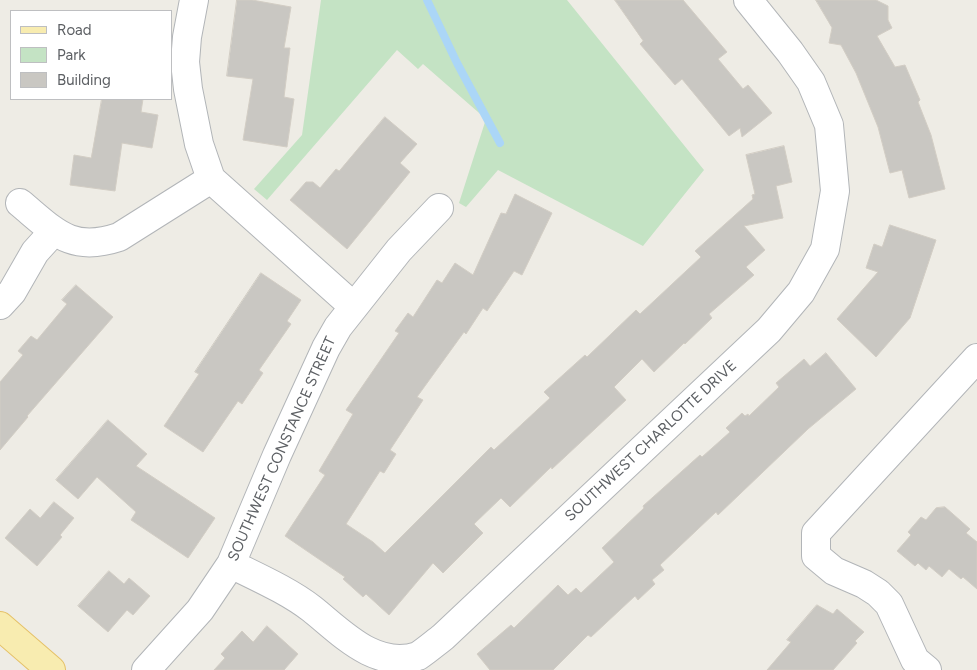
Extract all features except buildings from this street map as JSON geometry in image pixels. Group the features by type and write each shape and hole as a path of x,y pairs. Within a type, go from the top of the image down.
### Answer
{"main road":[{"path":"0,626 51,670"}],"street":[{"path":"194,0 187,36 185,62 188,89 199,144 211,178 318,277 353,306"},
{"name":"SOUTHWEST CHARLOTTE DRIVE","path":"231,564 273,585 311,608 359,652 376,660 398,663 417,656 443,637 770,330 801,292 824,248 835,191 829,125 811,82 790,52 748,0"},
{"path":"20,203 54,231 72,241 106,242 119,237 211,178"},
{"name":"SOUTHWEST CONSTANCE STREET","path":"146,670 200,610 231,564 277,455 326,348 338,327 399,250 440,208"},
{"path":"0,306 12,292 35,252 54,231"},
{"path":"916,667 889,604 878,593 864,584 834,571 816,556 816,533 977,358"}],"green space":[{"path":"321,0 567,0 704,170 643,246 498,170 466,207 459,203 486,119 423,64 418,69 397,50 267,200 254,189 302,135"}],"waterway":[{"path":"427,0 457,63 500,143"}]}
